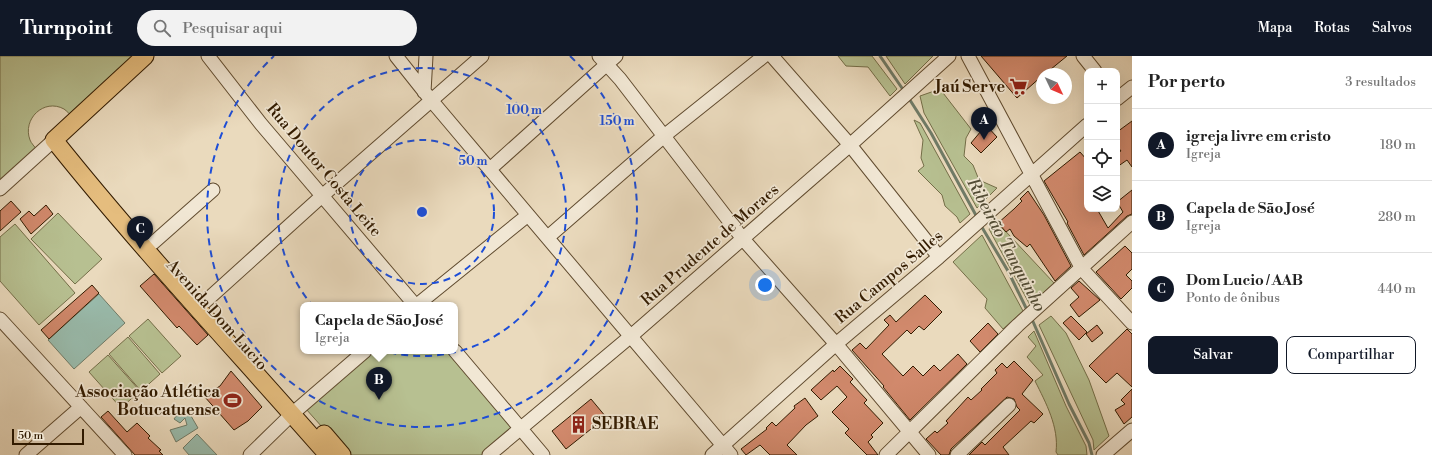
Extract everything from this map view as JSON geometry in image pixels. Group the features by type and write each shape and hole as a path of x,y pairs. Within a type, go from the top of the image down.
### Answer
{"main road":[{"path":"54,140 146,56"},
{"name":"Avenida Dom Lucio","path":"155,56 70,135 68,140 70,145 102,185 153,243 200,306"},
{"name":"Avenida Dom Lucio","path":"54,140 97,195 296,411 342,455"},
{"name":"Avenida Dom Lucio","path":"296,411 328,455"}],"street":[{"name":"Rua Doutor Costa Leite","path":"208,56 322,196 413,302"},
{"path":"396,56 428,96 727,450"},
{"path":"426,56 428,96"},
{"path":"200,306 322,196 428,96 482,56"},
{"path":"548,237 664,136 764,56"},
{"path":"772,56 850,145 939,257"},
{"name":"Rua Prudente de Moraes","path":"489,455 631,336 743,239 949,56"},
{"path":"968,56 1082,269 1132,323"},
{"path":"1083,56 1093,68"},
{"path":"490,169 607,59 743,239 836,344 909,433 929,455"},
{"path":"1120,96 1132,87"},
{"name":"Rua Campos Salles","path":"712,455 727,450 836,344 939,257 1084,128"},
{"path":"0,189 54,140"},
{"path":"153,243 213,190"},
{"path":"420,302 528,215"},
{"path":"886,455 1018,325 1082,269 1132,222"},
{"path":"0,319 125,455"},
{"path":"250,455 296,411 362,354"},
{"path":"458,354 543,455"},
{"path":"957,455 1009,405"},
{"path":"26,455 81,406"},
{"path":"1104,454 1132,430"}],"green space":[{"path":"0,56 143,56 73,117 64,109 56,106 42,108 36,112 29,125 28,132 31,141 37,150 0,180"},
{"path":"838,56 872,56 897,89 890,96 868,67 846,66"},
{"path":"886,56 933,56 905,84"},
{"path":"940,89 971,129 966,138 964,156 973,165 979,180 997,188 977,208 924,113 920,96"},
{"path":"914,120 920,123 970,214 960,223 957,217 945,206 942,195 918,171 924,166 921,158 923,140"},
{"path":"58,213 102,259 75,284 31,239"},
{"path":"996,221 1054,283 1030,305 989,229"},
{"path":"15,224 75,293 39,325 0,281 0,237"},
{"path":"982,235 1023,311 1003,329 985,308 987,299 953,262"},
{"path":"1051,316 1066,333 1089,380 1109,436 1094,450 1093,440 1039,325"},
{"path":"148,319 181,356 162,373 129,336"},
{"path":"1034,331 1066,406 1086,446 1087,455 1058,455 1056,452 1056,433 1054,424 1035,381 1043,375 1027,357 1036,346 1028,337"},
{"path":"128,337 160,374 141,391 109,354"},
{"path":"367,354 453,354 517,426 483,455 347,455 306,409"},
{"path":"108,355 140,391 121,408 89,372"}],"shaded area":[{"path":"99,294 125,323 74,369 48,340"},
{"path":"187,409 198,428 176,442 170,430 187,425 185,418 180,423 174,419 180,411"},
{"path":"197,434 217,455 189,455 183,448"}],"building":[{"name":"Jaú Serve","path":"981,56 1067,56 1052,68 1036,68 1036,81 1017,98"},
{"path":"1132,121 1132,167 1127,160 1120,165 1120,130"},
{"path":"986,125 997,137 981,153 971,143"},
{"path":"1080,152 1084,157 1084,212 1099,212 1108,228 1123,212 1120,207 1120,200 1132,190 1132,214 1127,216 1084,255 1067,223 1068,222 1044,181"},
{"path":"1028,191 1044,215 1071,266 1055,281 1030,244 1027,247 1014,236 1010,229 1006,232 998,223 1022,201 1020,199"},
{"path":"11,201 21,212 0,231 0,211"},
{"path":"46,205 53,214 31,234 20,219 29,211 34,216"},
{"path":"1125,246 1132,253 1132,269 1126,275 1132,281 1132,288 1121,299 1096,272"},
{"path":"154,274 208,335 197,345 179,326 177,328 140,286"},
{"path":"1079,281 1100,300 1079,317 1070,305 1079,297 1071,288"},
{"path":"92,285 99,293 49,339 41,330"},
{"path":"925,295 942,312 924,330 919,326 911,334 907,330 882,354 903,376 913,366 923,376 934,365 940,371 958,354 967,364 910,420 883,387 884,386 852,350 860,343 866,349 889,325 884,320 890,315 896,322"},
{"path":"1071,316 1087,332 1079,340 1063,323"},
{"path":"988,323 998,334 980,352 970,341"},
{"path":"1097,325 1103,333 1092,342 1086,334"},
{"path":"1127,329 1132,334 1132,387 1117,373 1106,383 1089,366"},
{"path":"1014,361 1033,380 1022,394 1043,414 1034,423 1031,421 1003,447 1009,455 969,455 982,442 985,445 1020,410 1014,399 1007,397 951,449 949,455 941,455 926,439 935,431 937,433 948,423 946,421 968,397 971,400 982,390 981,389 997,373 995,370 1002,363 1007,368"},
{"path":"840,366 853,379 850,382 867,400 864,403 883,423 871,435 873,437 868,442 878,455 867,455 845,433 849,429 832,412 847,397 837,386 821,400 811,390 833,370 834,372"},
{"name":"Associação Atlética Botucatuense","path":"231,371 262,407 248,421 234,430 204,396 220,386"},
{"path":"1132,389 1132,417 1124,424 1115,410 1125,404 1121,400"},
{"path":"805,398 818,416 806,425 787,445 797,455 770,455 760,445 746,455 741,449 767,429 766,428 772,422 776,426 795,408 794,406"},
{"name":"SEBRAE","path":"591,399 606,417 566,449 552,431"},
{"path":"108,411 127,432 137,423 150,436 148,438 161,450 159,451 163,455 135,455 101,417"}],"waterway":[{"name":"Ribeirão Tanquinho","path":"880,56 904,91"},
{"name":"Ribeirão Tanquinho","path":"908,97 931,133 978,219"},
{"name":"Ribeirão Tanquinho","path":"980,224 1008,271 1028,312"},
{"name":"Ribeirão Tanquinho","path":"1031,317 1069,404 1089,443 1092,455"}],"place":[{"name":"Jaú Serve","path":"1018,87"},
{"name":"igreja livre em cristo","path":"984,140"},
{"name":"Dom Lucio / AAB","path":"140,249"},
{"name":"Capela de São José","path":"379,400"},
{"name":"Associação Atlética Botucatuense","path":"233,401"},
{"name":"SEBRAE","path":"579,424"}]}
